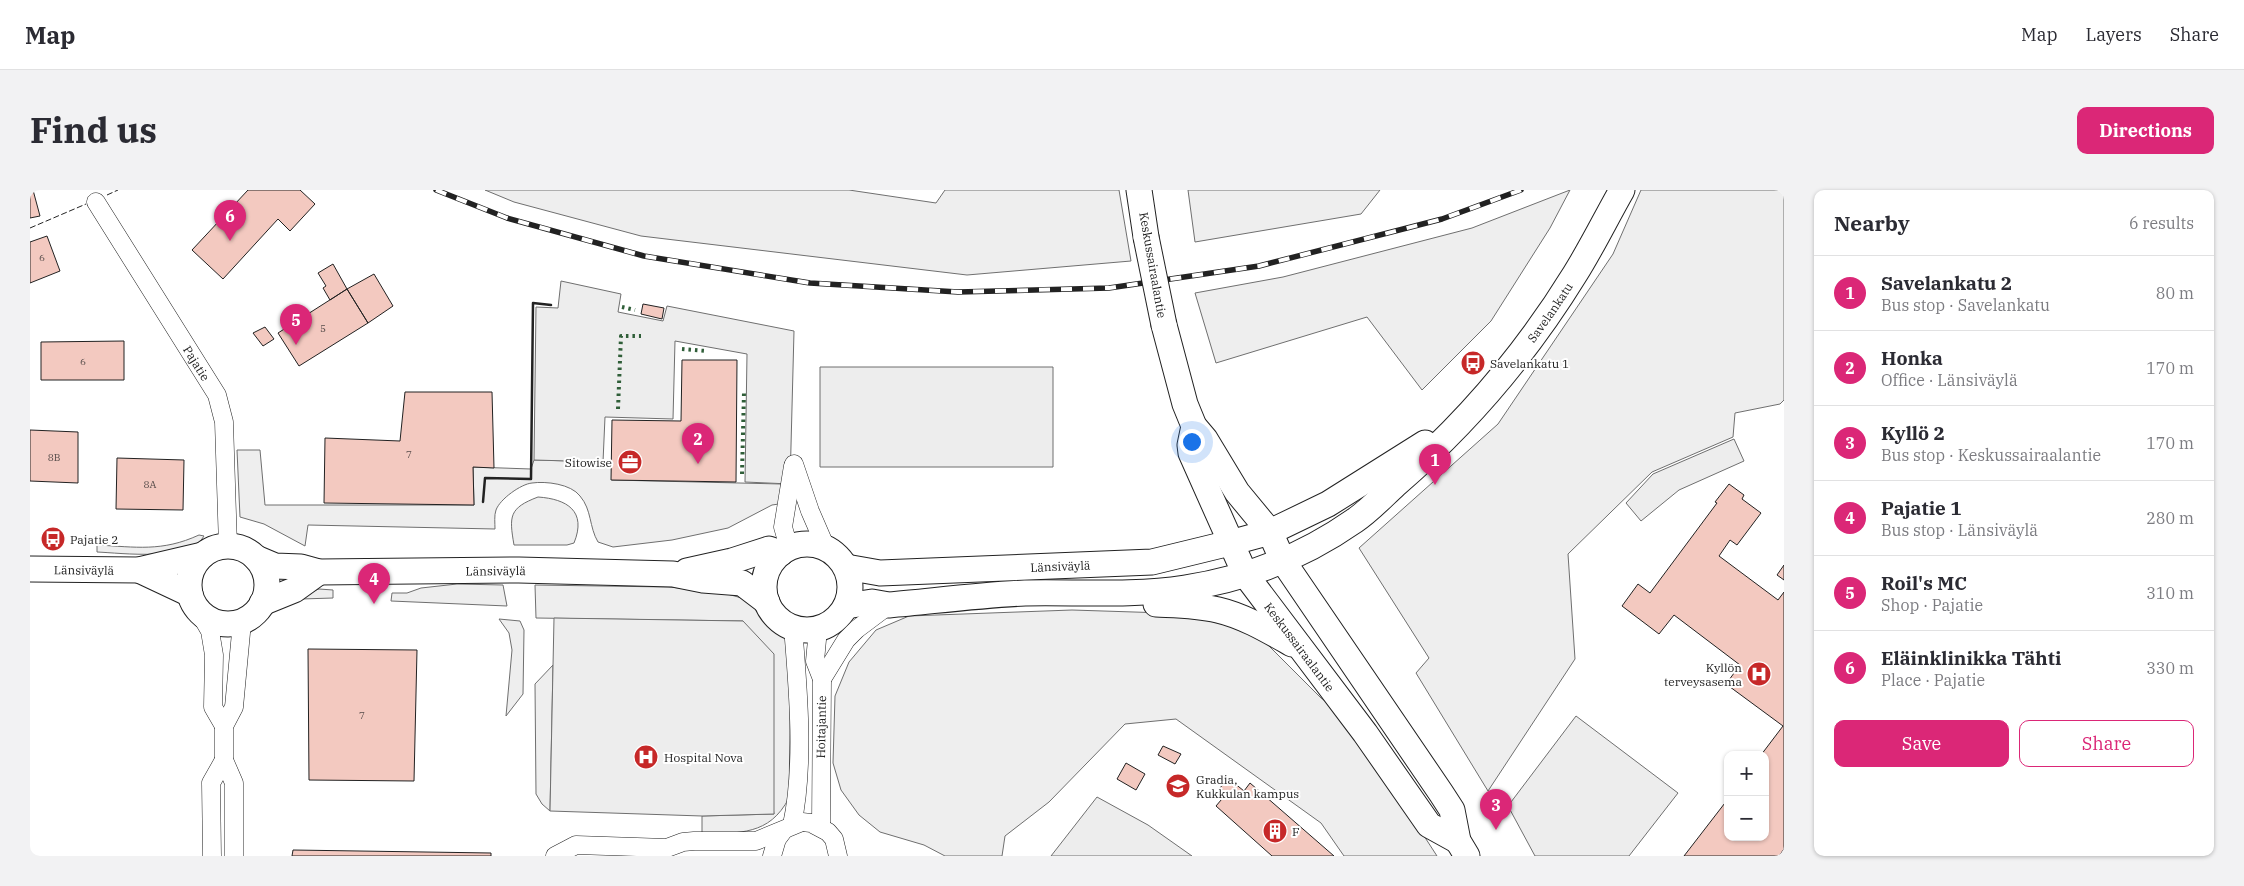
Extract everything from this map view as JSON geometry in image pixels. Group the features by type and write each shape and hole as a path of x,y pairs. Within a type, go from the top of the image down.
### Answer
{"main road":[{"name":"Keskussairaalantie","path":"1139,190 1146,237 1164,325 1185,404 1194,426 1205,439 1237,492 1270,532 1283,561 1441,792 1452,810 1462,848"},
{"name":"Savelankatu","path":"1244,574 1283,561 1355,521 1431,454 1472,410 1538,330 1575,273 1622,190"},
{"name":"Savelankatu","path":"1270,532 1328,504 1461,421"},
{"name":"Keskussairaalantie","path":"1194,426 1190,445 1191,453 1244,574 1365,733 1429,824 1462,848"},
{"name":"Länsiväylä","path":"846,567 880,573 1152,562 1270,532"},
{"path":"807,544 826,548 834,553 846,567 850,587 846,606 834,620 818,628 805,630 793,627 777,617 767,602 764,584 766,575 774,559 785,550 807,544"},
{"path":"228,546 243,550 256,558 265,572 267,585 262,603 253,615 242,622 227,624 214,622 194,603 190,580 193,567 202,556 217,548 228,546"},
{"name":"Länsiväylä","path":"673,574 732,561 769,549 785,550"},
{"name":"Länsiväylä","path":"30,569 139,570 202,556"},
{"name":"Länsiväylä","path":"256,558 274,566 301,567 319,572 518,570 673,574 703,580 742,583 767,602"},
{"name":"Länsiväylä","path":"139,570 194,603"},
{"path":"262,603 294,590 319,572"},
{"name":"Länsiväylä","path":"846,606 872,602 889,605 1024,594 1102,593 1185,588 1244,574"},
{"path":"1102,593 1148,604 1190,605 1220,610 1260,626 1300,649"}],"street":[{"name":"Pajatie","path":"96,202 217,395 224,422 228,546"},
{"path":"785,550 783,527 794,464 810,511 826,548"},
{"path":"194,603 210,631 214,655 213,707 224,726"},
{"path":"822,679 846,640 857,629 889,605"},
{"path":"234,856 234,783 224,760 224,726 234,706 242,622"},
{"name":"Hoitajantie","path":"772,856 777,839 788,828 797,803 798,744 793,627"},
{"name":"Hoitajantie","path":"818,628 815,661 822,679 820,826"},
{"path":"212,856 211,783 224,760"},
{"path":"555,856 576,845 671,853 683,842 756,841 788,828 812,823 820,826 834,839 838,856"}],"shaded area":[{"path":"485,190 849,190 936,203 945,190 1119,190 1131,261 967,275 641,236 514,202"},
{"path":"1188,190 1380,190 1361,214 1195,242"},
{"path":"1570,190 1550,228 1491,321 1422,390 1367,317 1216,363 1195,293 1283,277 1472,228"},
{"path":"1641,190 1784,190 1784,400 1780,404 1735,413 1733,437 1652,472 1568,554 1575,659 1488,791 1416,673 1429,658 1359,548 1498,424 1613,254"},
{"path":"561,281 621,294 618,312 663,321 667,306 794,331 790,484 745,482 747,354 675,341 673,419 605,417 603,462 534,460 536,307 558,308"},
{"path":"820,367 1053,367 1053,467 820,467"},
{"path":"1734,439 1744,461 1679,490 1641,521 1626,503 1653,474"},
{"path":"237,450 260,450 265,505 474,505 473,467 531,469 534,460 611,462 612,480 781,484 779,504 772,505 728,528 672,540 613,547 598,542 587,507 576,492 558,484 538,482 522,486 502,501 495,512 495,529 308,525 305,546 264,524 240,517"},
{"path":"538,497 558,501 572,509 578,523 574,543 567,545 514,545 513,514 521,505"},
{"path":"199,535 204,536 197,544 185,550 171,553 97,552 97,545 161,546"},
{"path":"457,584 503,585 507,606 391,601 392,593 407,593 421,588"},
{"path":"535,585 668,587 717,591 745,599 764,612 786,639 791,659 789,798 781,810 763,826 752,830 702,835 702,816 774,814 743,621 536,618"},
{"path":"319,589 333,590 333,598 301,599 300,595"},
{"path":"1072,610 1165,613 1229,623 1261,638 1321,698 1347,717 1437,856 1344,856 1321,823 1176,719 1125,724 1049,802 1005,836 1002,856 945,856 924,845 880,832 859,815 841,790 833,763 835,696 849,662 876,630 909,616"},
{"name":"Hospital Nova","path":"554,618 743,621 774,654 774,814 702,816 550,811"},
{"path":"499,619 520,621 524,630 523,694 506,716 512,650 509,633"},
{"path":"553,665 550,811 542,804 536,794 535,684"},
{"path":"1576,716 1678,793 1629,856 1535,856 1508,806"},
{"path":"1097,797 1148,825 1192,856 1051,856"}],"building":[{"path":"30,190 33,190 40,216 30,218"},
{"path":"248,190 300,190 315,204 290,231 278,219 223,279 192,250"},
{"path":"47,236 60,271 30,283 30,242"},
{"path":"333,264 347,289 330,300 323,288 326,286 318,273"},
{"path":"374,274 393,306 368,323 347,289"},
{"path":"347,289 368,323 299,366 278,333"},
{"path":"643,304 664,308 662,319 641,314"},
{"path":"265,327 274,339 263,346 253,333"},
{"path":"124,341 124,380 41,380 41,342"},
{"path":"682,360 737,360 736,482 611,480 612,420 681,421"},
{"path":"405,392 492,392 494,468 473,467 474,505 324,503 325,438 400,441"},
{"path":"30,430 78,432 78,483 30,481"},
{"path":"117,458 184,460 183,510 116,509"},
{"name":"Kyllön terveysasema","path":"1729,484 1744,495 1742,499 1761,513 1737,545 1730,540 1719,556 1778,600 1784,592 1784,849 1779,856 1684,856 1724,804 1724,841 1769,841 1769,751 1764,751 1783,726 1726,684 1740,665 1674,615 1659,634 1622,606 1638,584 1650,593 1717,503 1715,502"},
{"path":"1784,565 1784,580 1777,575"},
{"path":"308,649 417,650 414,781 309,780"},
{"path":"1163,746 1181,754 1175,764 1158,755"},
{"path":"1126,763 1145,774 1136,790 1117,779"},
{"name":"F","path":"1228,778 1244,791 1250,783 1334,856 1272,856 1216,806 1227,793 1220,788"},
{"path":"293,850 491,853 491,856 292,856"}],"railway":[{"path":"436,190 507,218 644,256 810,283 958,292 1109,288 1259,266 1442,219 1521,190"}],"hedge":[{"path":"622,307 635,310"},
{"path":"618,409 621,336 641,336"},
{"path":"682,349 706,351"},
{"path":"742,474 744,392"}],"fence":[{"path":"107,195 118,190"},
{"path":"30,228 86,204"}],"wall":[{"path":"483,502 485,478 531,479 533,303 551,305"}],"place":[{"name":"Eläinklinikka Tähti","path":"230,241"},
{"name":"Roil's MC","path":"296,345"},
{"name":"Savelankatu 1","path":"1473,363"},
{"name":"Sitowise","path":"630,462"},
{"name":"Honka","path":"698,464"},
{"name":"Savelankatu 2","path":"1435,485"},
{"name":"Pajatie 2","path":"53,539"},
{"name":"Pajatie 1","path":"374,604"},
{"name":"Kyllön terveysasema","path":"1759,674"},
{"name":"Hospital Nova","path":"646,757"},
{"name":"Gradia, Kukkulan kampus","path":"1178,786"},
{"name":"Kyllö 2","path":"1496,830"},
{"name":"F","path":"1275,831"}]}
